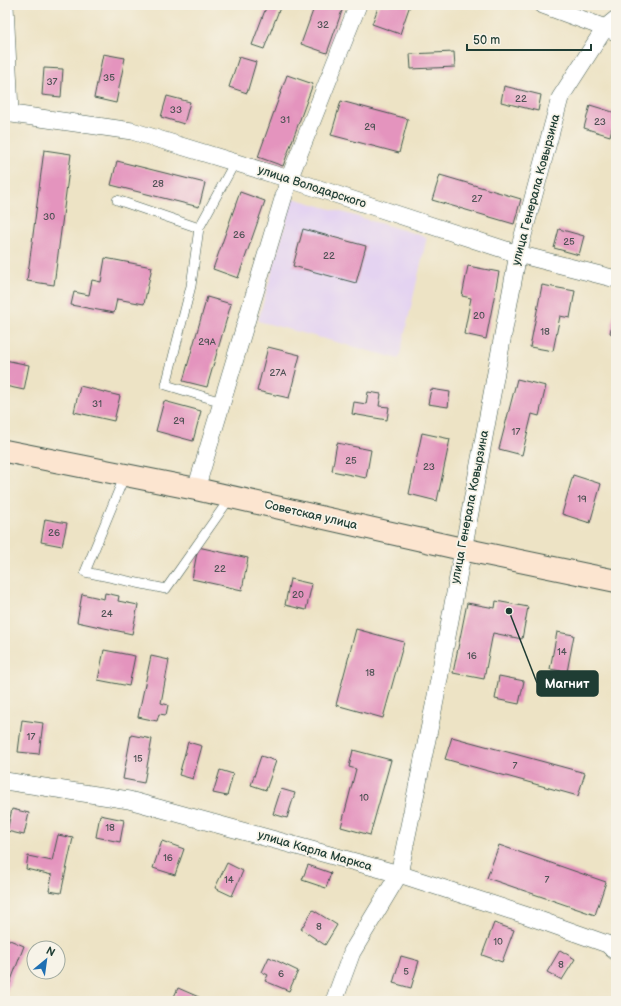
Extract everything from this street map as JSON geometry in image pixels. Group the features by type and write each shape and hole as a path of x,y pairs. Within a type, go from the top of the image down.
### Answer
{"street":[{"path":"6,5 8,113"},
{"path":"196,489 289,179 358,5"},
{"path":"543,5 612,26"},
{"name":"улица Генерала Ковырзина","path":"334,1001 352,952 399,874 435,701 462,549 518,254 560,98 612,26"},
{"name":"улица Володарского","path":"8,113 132,131 289,179 518,254 616,279"},
{"name":"Советская улица","path":"5,451 231,496 462,549 616,581"},
{"name":"улица Карла Маркса","path":"5,781 130,800 399,874 613,944"}],"lane":[{"path":"222,402 166,385 191,286 199,228 235,162"},
{"path":"117,200 199,228"},
{"path":"125,475 85,572 166,588 231,496"}],"shaded area":[{"path":"293,198 427,237 399,359 258,321"}],"building":[{"path":"267,5 281,5 264,49 252,45"},
{"path":"315,5 344,5 327,53 301,44"},
{"path":"379,5 410,5 400,34 372,24"},
{"path":"454,52 455,67 411,69 410,54"},
{"path":"103,54 125,58 116,103 94,98"},
{"path":"239,57 256,62 247,93 229,87"},
{"path":"44,68 63,69 61,97 42,95"},
{"path":"287,75 313,84 283,166 258,157"},
{"path":"504,86 541,95 538,111 501,102"},
{"path":"167,96 190,102 184,124 161,117"},
{"path":"341,101 408,119 399,153 331,135"},
{"path":"590,105 616,113 610,136 584,128"},
{"path":"44,150 71,154 54,285 27,281"},
{"path":"5,157 9,157 8,187 5,187"},
{"path":"117,161 205,183 199,207 111,185"},
{"path":"440,175 521,199 514,224 432,200"},
{"path":"240,192 265,201 238,278 213,269"},
{"path":"303,229 366,246 356,283 293,266"},
{"path":"559,229 584,236 579,255 554,248"},
{"path":"105,258 152,267 144,304 117,299 114,313 71,305 74,292 89,295 92,280 101,282"},
{"path":"468,266 499,272 486,339 464,334 471,298 462,296"},
{"path":"542,285 575,291 570,318 560,316 553,351 530,347"},
{"path":"207,297 231,304 207,387 183,381"},
{"path":"616,309 616,335 610,333"},
{"path":"268,347 300,355 289,398 257,391"},
{"path":"5,360 29,365 24,390 5,386"},
{"path":"517,379 546,386 539,416 532,414 522,455 499,449"},
{"path":"80,386 120,396 114,421 74,412"},
{"path":"431,389 450,392 448,407 428,404"},
{"path":"368,392 381,394 379,406 389,407 387,420 352,414 354,402 366,404"},
{"path":"164,401 201,411 193,441 156,431"},
{"path":"422,433 450,439 437,501 409,494"},
{"path":"337,443 371,450 366,478 332,471"},
{"path":"573,475 601,484 590,523 562,514"},
{"path":"45,519 67,523 62,546 41,542"},
{"path":"198,547 248,558 242,590 192,579"},
{"path":"290,579 312,584 306,610 285,605"},
{"path":"105,593 119,596 118,601 138,605 132,634 77,622 82,594 104,599"},
{"path":"496,601 528,607 522,639 493,633 484,679 453,673 467,603 495,608"},
{"path":"356,629 404,642 383,718 336,705"},
{"path":"557,632 574,635 567,672 550,669"},
{"path":"104,650 135,656 129,686 98,680"},
{"path":"151,656 169,660 161,703 168,705 166,715 159,714 157,721 138,717"},
{"path":"499,676 524,681 519,704 495,699"},
{"path":"22,720 43,723 39,754 18,752"},
{"path":"131,735 152,739 144,783 123,779"},
{"path":"452,737 585,773 578,796 445,759"},
{"path":"188,742 202,746 193,779 179,775"},
{"path":"353,750 391,760 370,835 341,827 356,769 349,767"},
{"path":"261,756 276,761 266,790 251,785"},
{"path":"220,770 233,774 227,796 213,793"},
{"path":"281,789 295,793 287,818 273,814"},
{"path":"12,809 29,813 24,835 7,831"},
{"path":"100,815 124,820 120,842 96,837"},
{"path":"58,835 73,838 61,893 49,891 52,875 26,869 28,856 52,861"},
{"path":"162,841 184,849 175,875 153,868"},
{"path":"499,845 606,882 595,915 487,878"},
{"path":"227,863 243,871 232,896 215,888"},
{"path":"308,865 331,873 326,888 302,880"},
{"path":"313,910 337,925 325,945 301,929"},
{"path":"494,923 514,930 502,962 482,955"},
{"path":"5,938 24,946 5,996"},
{"path":"560,950 575,959 562,980 547,972"},
{"path":"401,956 419,961 411,988 393,983"},
{"path":"269,957 298,971 289,991 265,981 268,975 262,972"},
{"path":"178,988 201,998 199,1001 172,1001"}],"place":[{"name":"Магнит","path":"509,611"}]}
